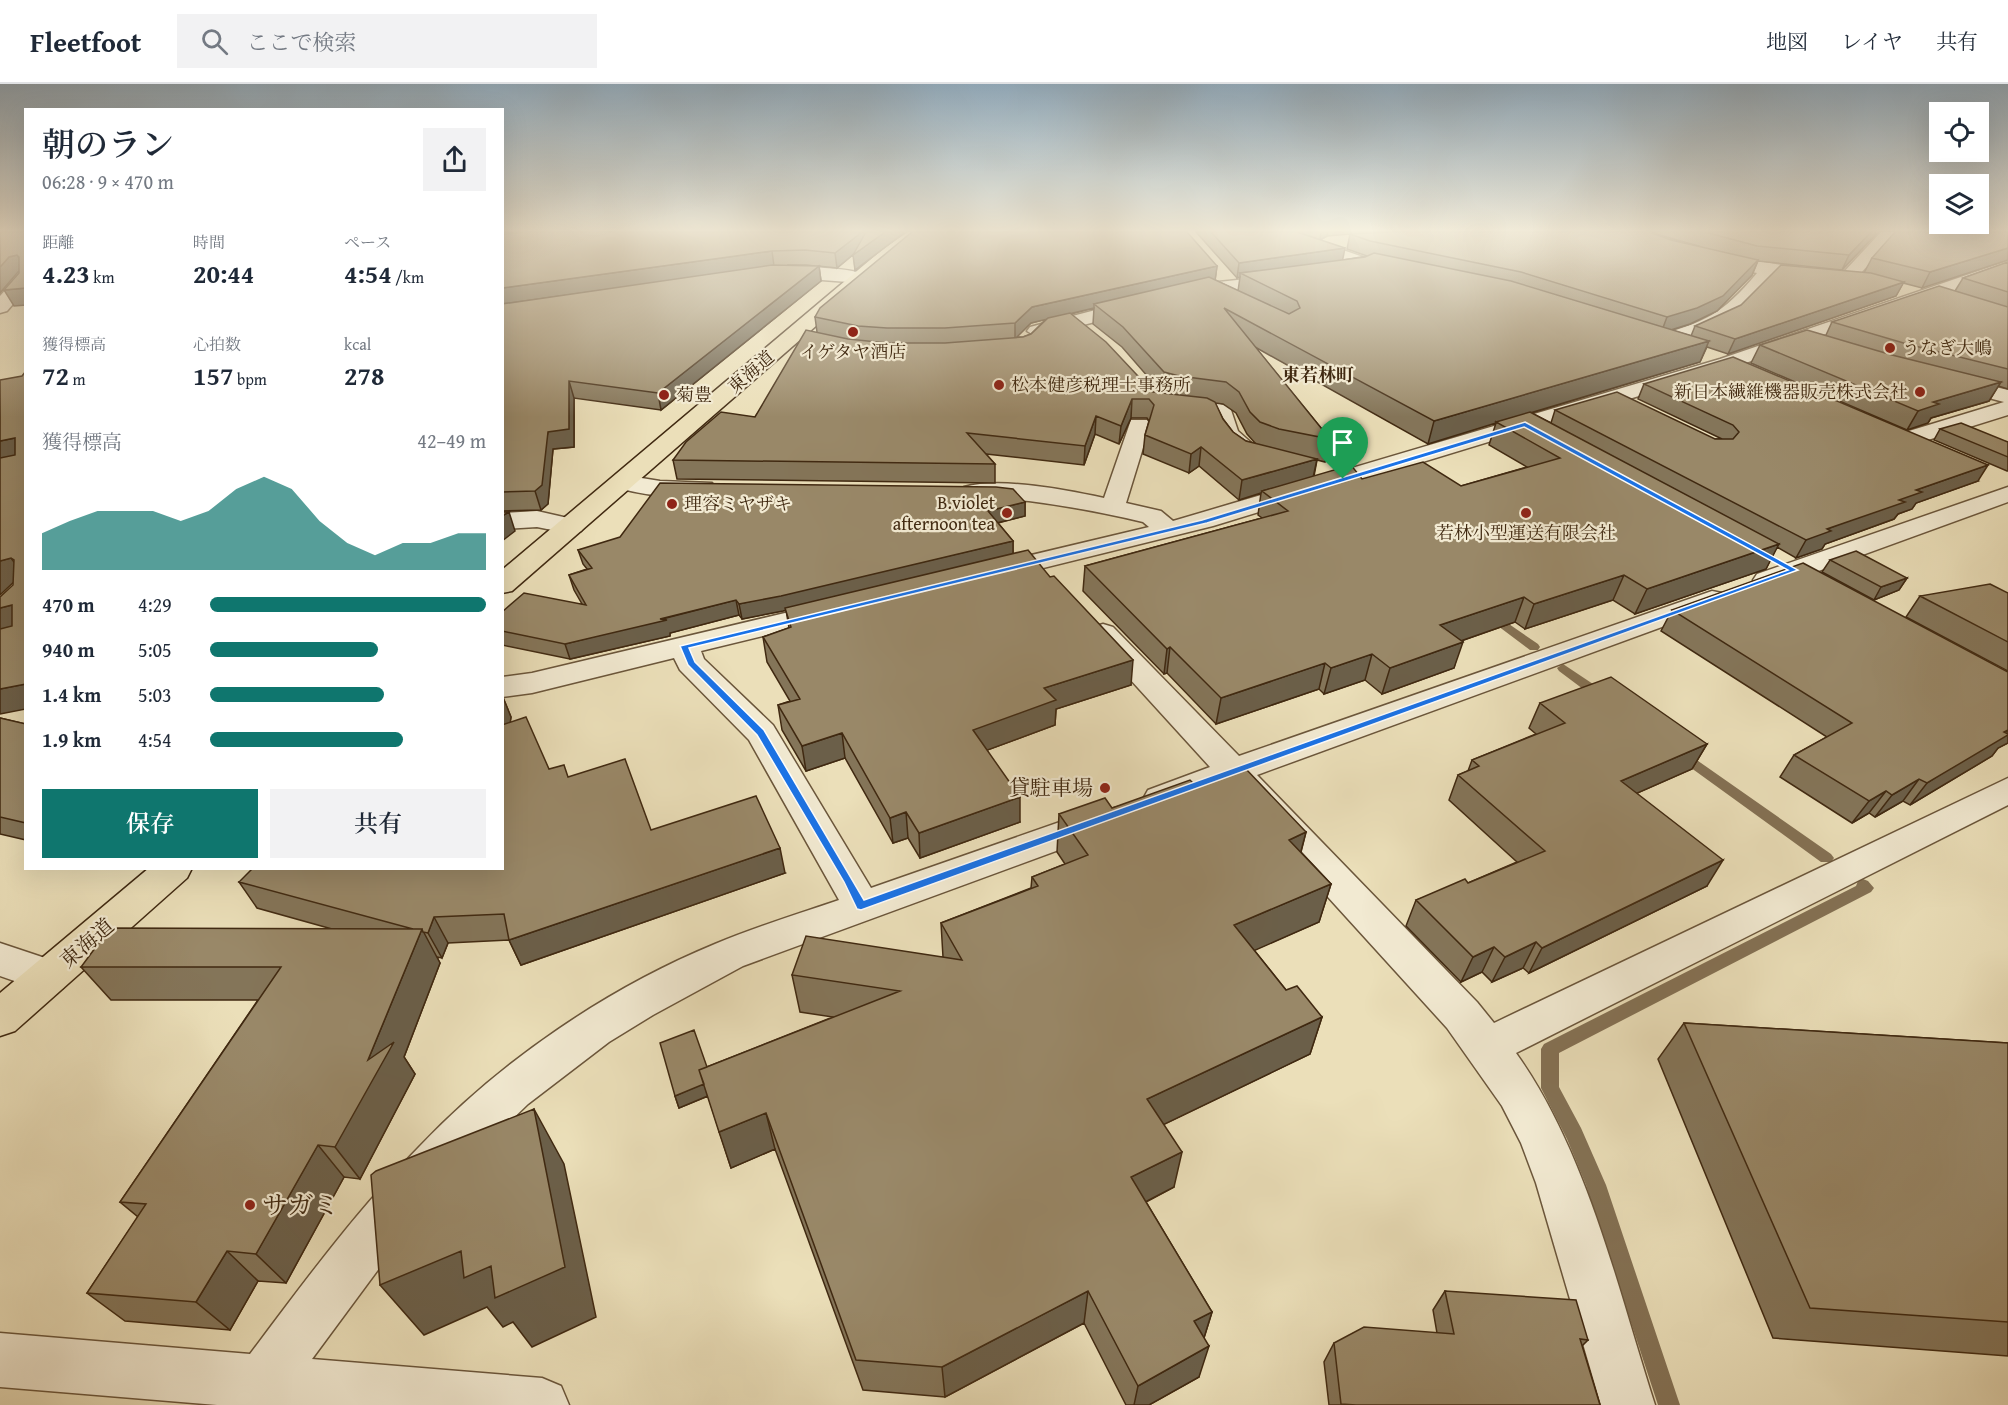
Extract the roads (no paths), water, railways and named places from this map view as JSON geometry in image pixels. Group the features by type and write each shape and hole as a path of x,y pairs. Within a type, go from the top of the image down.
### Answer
{"highway":[{"name":"東海道","path":"504,583 842,294"},
{"name":"東海道","path":"0,1018 172,870"}],"street":[{"path":"1022,346 1039,329 1161,300 1178,294"},
{"path":"1659,341 1698,330 1725,317 1747,294"},
{"path":"968,578 1059,586 1168,530 1727,363 1926,294 1964,304"},
{"path":"1,304 24,300"},
{"path":"1074,321 1095,337"},
{"path":"1638,334 1727,363 1760,377"},
{"path":"792,336 819,339"},
{"path":"1798,339 1834,350"},
{"path":"1933,378 2008,398"},
{"path":"1154,398 1161,404 1216,410 1224,416 1227,432 1237,446 1248,453 1267,458"},
{"path":"1613,398 1644,412"},
{"path":"1907,439 2008,408"},
{"path":"1525,424 1554,439"},
{"path":"1111,507 1117,498 1139,425"},
{"path":"1886,430 1938,452"},
{"path":"1310,467 1331,471 1343,479"},
{"path":"623,482 660,488 729,489"},
{"path":"254,1393 404,1197 458,1140 511,1090 610,1017 674,980 729,955 861,906 1794,570 2005,485"},
{"path":"949,491 1026,494 1111,507 1152,516 1168,530"},
{"path":"504,521 537,519 572,526"},
{"path":"1764,554 1825,587"},
{"path":"1059,586 1462,1015 1487,1047 1518,1092 1552,1164 1628,1405"},
{"path":"504,687 532,683 855,605"},
{"path":"684,646 691,663 760,733 849,881 861,906"},
{"path":"1487,1047 2008,790"},
{"path":"0,959 49,976"},
{"path":"0,1360 254,1393 542,1405"}],"waterway":[{"path":"1490,615 1534,647"},
{"path":"1563,668 1600,695"},
{"path":"1681,754 1826,858"},
{"path":"1669,1405 1596,1185 1574,1134 1550,1088 1550,1049 1866,888 1863,885"}],"place":[{"name":"イゲタヤ酒店","path":"853,332"},
{"name":"うなぎ大嶋","path":"1890,348"},
{"name":"松本健彦税理士事務所","path":"999,385"},
{"name":"新日本繊維機器販売株式会社","path":"1920,392"},
{"name":"菊豊","path":"664,395"},
{"name":"理容ミヤザキ","path":"672,504"},
{"name":"B.violet afternoon tea","path":"1007,513"},
{"name":"若林小型運送有限会社","path":"1526,513"},
{"name":"貸駐車場","path":"1105,788"},
{"name":"サガミ","path":"250,1205"}],"district":[{"name":"東若林町","path":"1318,375"}]}
